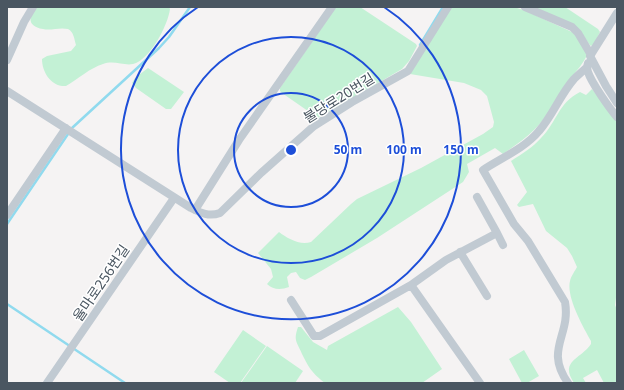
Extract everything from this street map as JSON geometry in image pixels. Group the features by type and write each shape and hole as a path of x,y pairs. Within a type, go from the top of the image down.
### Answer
{"lane":[{"path":"7,60 32,7"},
{"path":"7,90 195,210 239,140 332,7"},
{"name":"불당로20번길","path":"195,210 212,216 220,213 261,173 314,126 352,102 408,71 448,7"},
{"path":"525,7 572,27 578,33 606,86 617,103"},
{"path":"566,382 560,370 557,358 567,312 565,302 528,241 514,224 483,170 521,146 538,132 552,114 563,94 574,79 587,67 591,56 617,13"},
{"path":"587,67 590,77 608,107 617,117"},
{"path":"7,215 66,128"},
{"path":"477,197 503,245"},
{"name":"율마로256번길","path":"48,383 174,198"},
{"path":"291,300 314,336 320,336 411,285 446,260 497,233"},
{"path":"460,252 487,296"},
{"path":"411,285 480,383"}],"green space":[{"path":"37,7 169,7 170,9 166,24 157,41 146,56 139,61 133,64 103,64 66,86 61,86 48,78 42,64 42,59 47,56 71,51 76,45 74,36 68,29 46,29 34,26 31,18"},
{"path":"336,7 360,7 417,46 409,61 402,69 318,118 282,93 280,88"},
{"path":"453,7 514,7 526,11 572,32 578,38 587,55 545,118 531,133 503,154 495,148 467,164 469,172 463,182 377,238 311,277 305,280 300,278 296,272 291,273 287,277 289,287 277,289 269,286 267,284 273,277 271,269 258,253 279,232 298,242 311,242 357,199 421,168 493,127 494,122 487,96 481,90 464,83 410,74 450,9"},
{"path":"532,7 565,7 598,29 600,32 594,44 591,46 579,29"},
{"path":"148,68 184,92 171,109 166,109 136,88 132,83 135,78"},
{"path":"592,89 617,120 617,297 615,305 617,310 617,383 604,383 597,370 583,378 586,383 574,383 570,376 570,365 591,344 570,295 570,281 577,267 567,248 546,231 533,204 519,207 517,205 527,192 511,161 541,138 551,126 562,107 573,96 580,92 586,95"},
{"path":"398,307 411,322 442,369 422,383 325,383 309,367 296,341 298,327 301,327 313,342 327,350 328,346"},
{"path":"243,330 266,346 240,383 230,383 214,372"},
{"path":"267,346 303,371 295,383 241,383"},
{"path":"524,350 539,376 527,383 522,383 509,359"}],"waterway":[{"path":"72,128 159,48 169,37 190,7"},
{"path":"420,45 443,7"},
{"path":"7,224 68,134"},
{"path":"7,304 125,383"}]}
